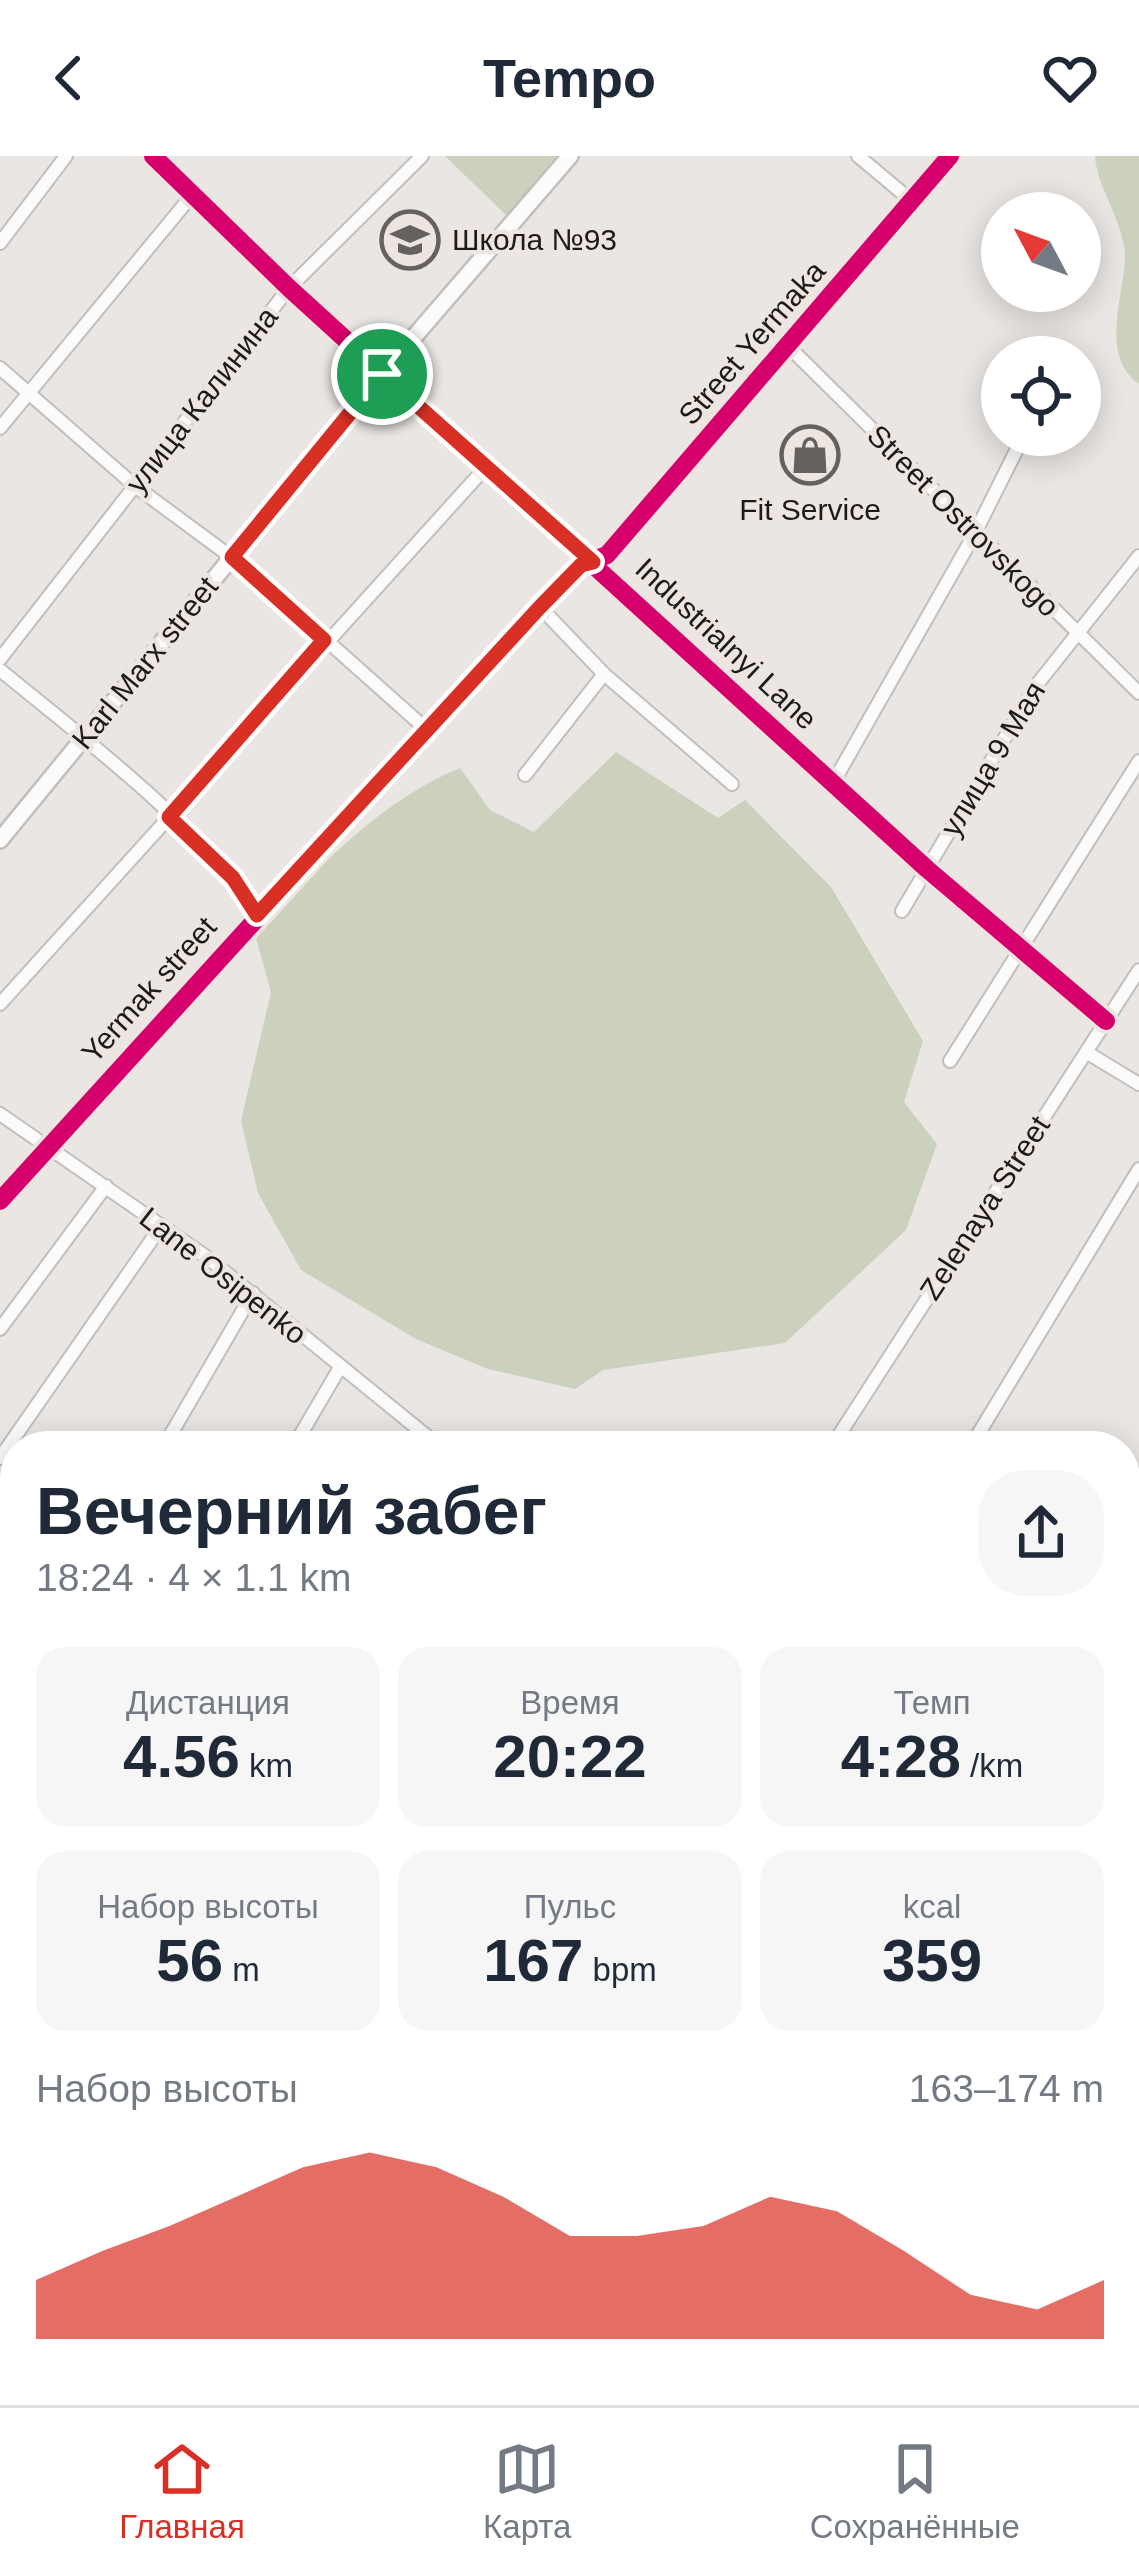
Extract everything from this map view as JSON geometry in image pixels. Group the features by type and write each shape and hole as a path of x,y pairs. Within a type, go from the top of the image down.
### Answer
{"main road":[{"name":"Karl Marx street","path":"0,840 382,374 570,156"}],"street":[{"path":"0,243 66,156"},
{"name":"Industrialnyi Lane","path":"153,156 382,374 832,783 1106,1021"},
{"name":"улица Калинина","path":"0,659 289,288 422,156"},
{"path":"858,156 913,202"},
{"name":"Street Yermaka","path":"593,562 607,555 950,156"},
{"path":"0,428 193,194"},
{"name":"Street Ostrovskogo","path":"789,347 974,535 1139,693"},
{"path":"0,368 135,486 232,557 427,729"},
{"path":"832,783 974,535 1014,456"},
{"path":"0,1004 324,640 486,467"},
{"name":"улица 9 Мая","path":"902,911 1035,687 1139,556"},
{"name":"Yermak street","path":"0,1201 540,607 581,565 593,562"},
{"path":"540,607 604,674 732,784"},
{"path":"0,670 83,739 233,878 257,915"},
{"path":"525,775 604,674"},
{"path":"950,1061 1139,761"},
{"name":"Zelenaya Street","path":"842,1431 1139,970"},
{"path":"1086,1052 1139,1084"},
{"name":"Lane Osipenko","path":"0,1114 254,1293 416,1431"},
{"path":"980,1431 1113,1220 1139,1168"},
{"path":"0,1328 67,1245 106,1186"},
{"path":"19,1431 162,1225"},
{"path":"173,1431 254,1293"},
{"path":"303,1431 339,1369"}],"green space":[{"path":"445,156 560,156 508,217"},
{"path":"1095,156 1139,156 1139,384 1120,358 1117,325 1124,244"},
{"path":"616,752 718,818 745,800 831,887 923,1041 904,1102 937,1144 906,1230 785,1343 603,1370 575,1389 488,1369 416,1339 301,1270 258,1193 241,1121 271,992 256,938 323,864 402,799 460,768 490,810 534,832"}],"cycle path":[{"path":"153,156 289,288 927,869 1106,1021"},
{"path":"0,1201 540,607 581,565 607,555 950,156"}],"place":[{"name":"Школа №93","path":"410,240"},
{"name":"Fit Service","path":"810,455"}],"route":[{"path":"382,374 593,562 581,565 540,607 257,915 233,878 169,817 324,640 232,557 382,374"}]}
